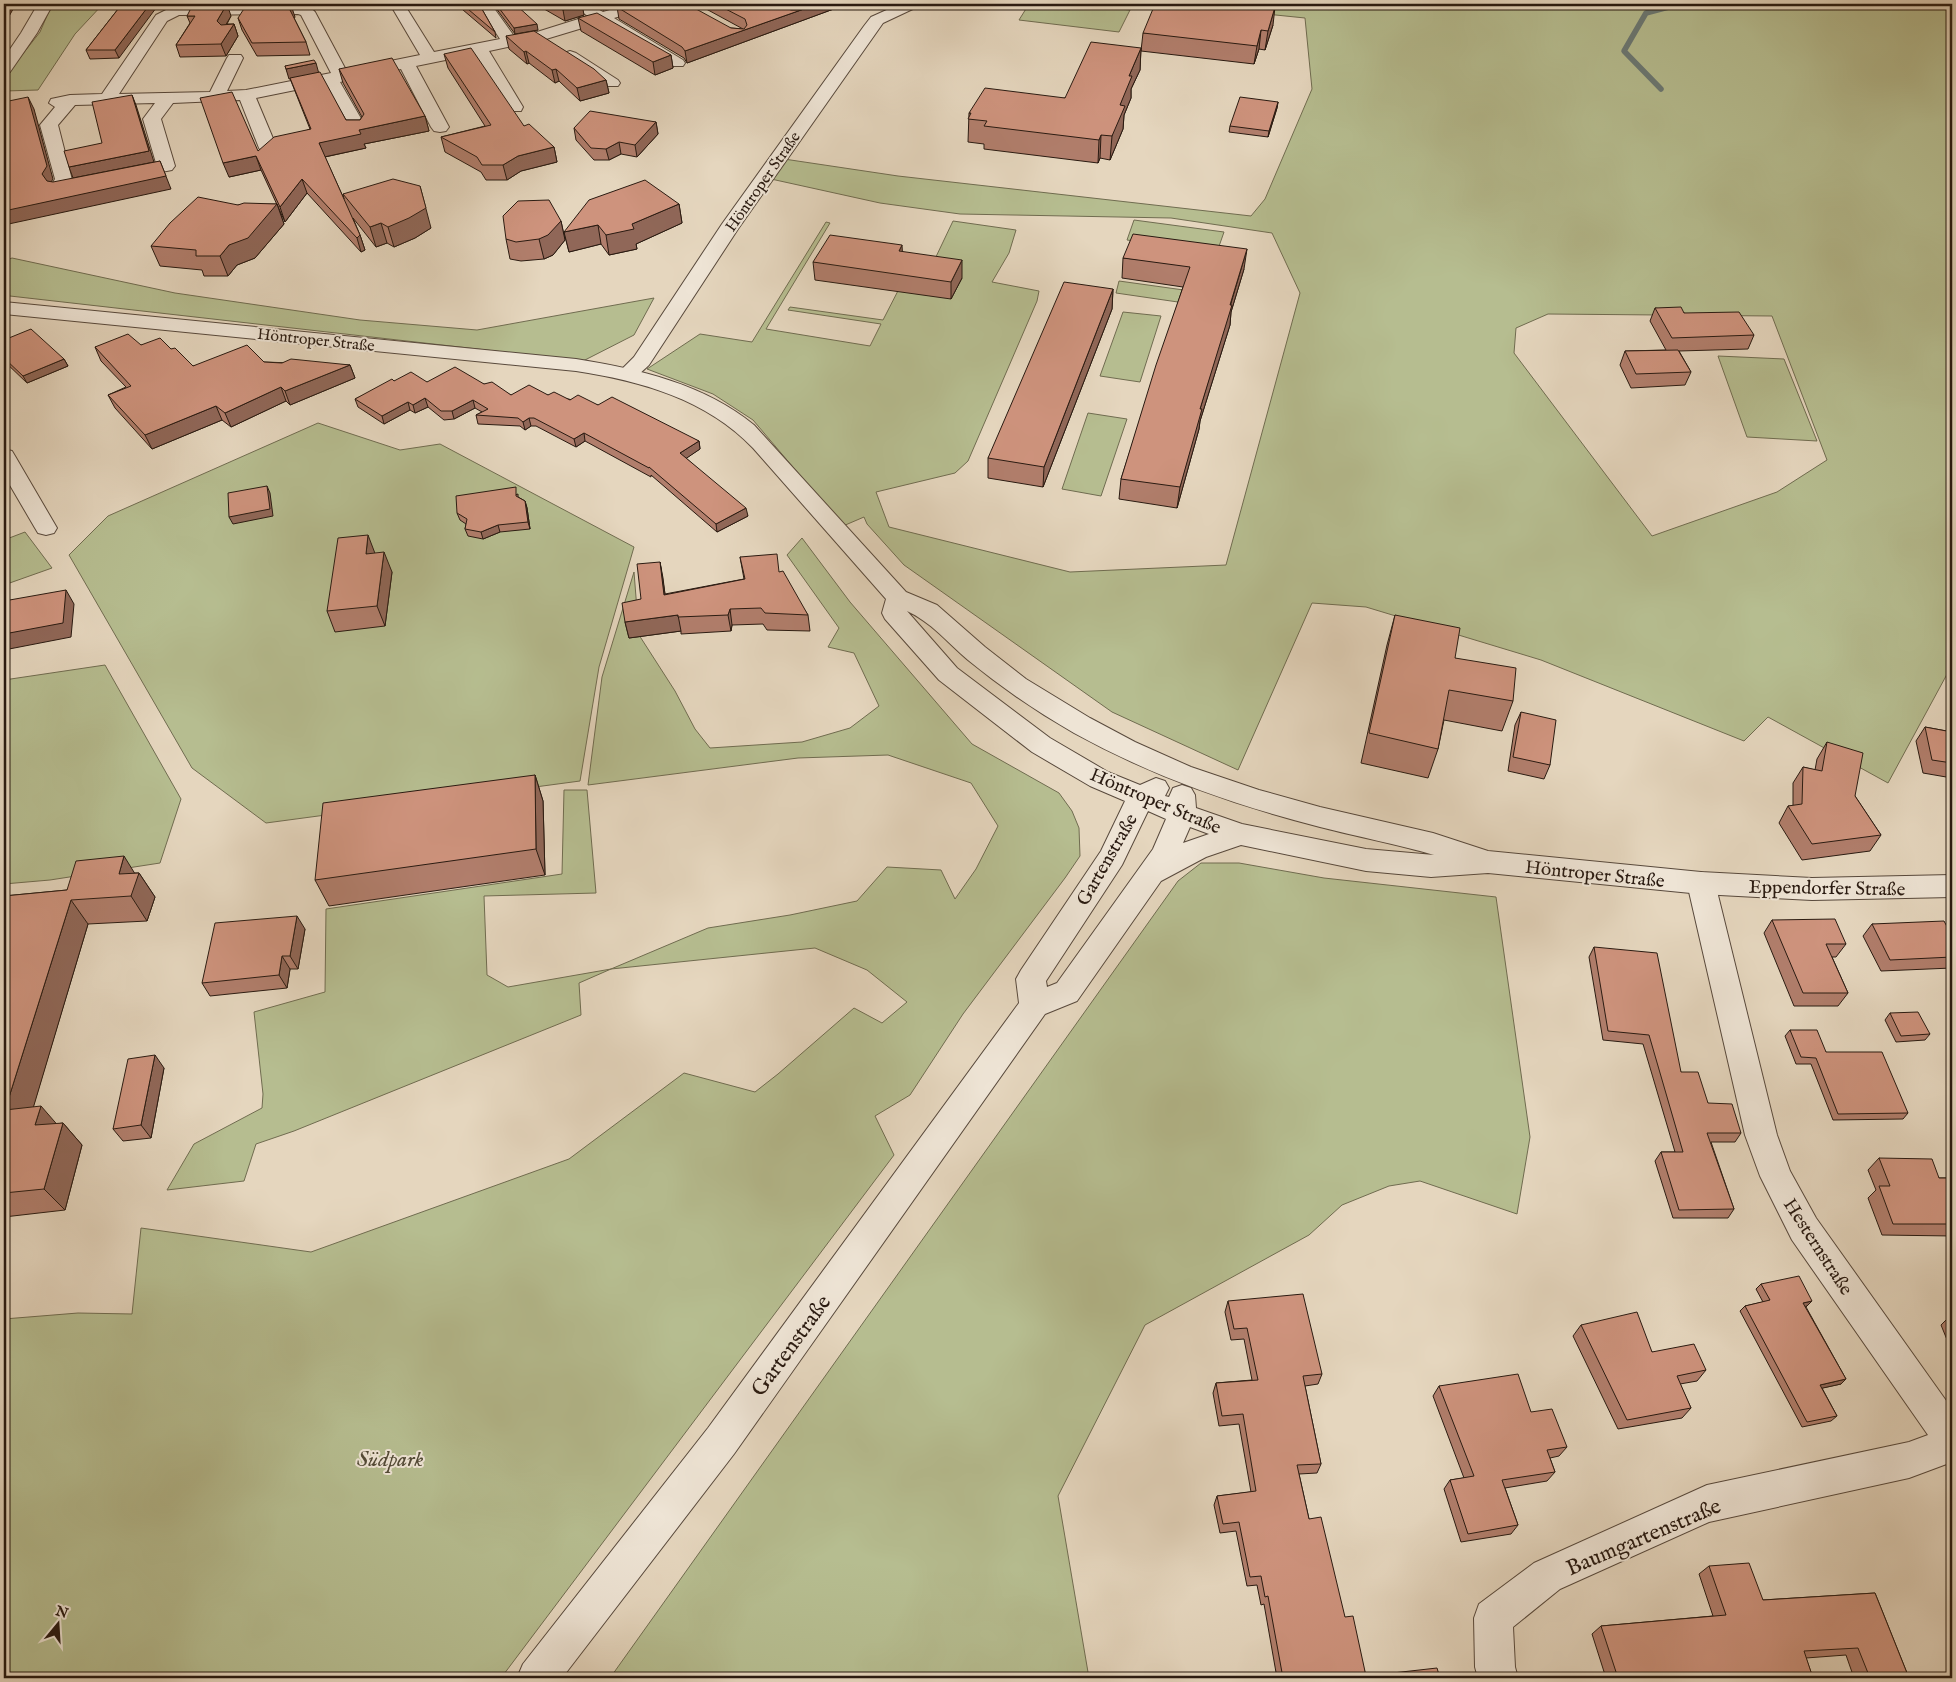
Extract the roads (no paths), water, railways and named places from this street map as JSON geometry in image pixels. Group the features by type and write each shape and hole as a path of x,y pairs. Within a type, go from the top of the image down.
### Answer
{"street":[{"path":"4,69 29,33 45,4"},
{"path":"397,4 430,58"},
{"path":"484,4 510,42"},
{"path":"579,4 677,63"},
{"path":"168,98 152,119 166,166 59,188 64,179 49,125 64,102 107,99 246,95 540,36 645,4"},
{"name":"Höntroper Straße","path":"627,374 642,361 734,220 870,29 877,20 900,6"},
{"path":"236,24 246,8"},
{"path":"107,99 160,18 166,14 184,10 301,9 307,12 358,129"},
{"path":"540,36 612,83"},
{"path":"479,48 514,107"},
{"path":"216,97 236,58"},
{"path":"406,63 440,127"},
{"path":"246,95 268,148"},
{"name":"Höntroper Straße","path":"4,308 557,363 627,374 684,392 700,399 740,424 761,444 898,598 928,611 976,653 1025,690 1081,725 1118,745 1182,774 1311,815 1433,844 1488,862"},
{"path":"4,456 46,528"},
{"name":"Höntroper Straße","path":"898,598 894,613 948,674 1041,745 1099,779 1182,814 1241,834 1366,860 1431,866 1488,862 1701,883"},
{"path":"1034,1005 1067,992 1165,854 1182,814 1182,774"},
{"name":"Gartenstraße","path":"538,1678 720,1441 1034,1005 1031,979 1112,857 1141,797 1182,774"},
{"path":"1152,874 1196,849 1241,834"},
{"name":"Eppendorfer Straße","path":"1701,883 1812,889 1952,886"},
{"name":"Hesternstraße","path":"1701,883 1760,1135 1776,1176 1804,1229 1952,1439"},
{"name":"Baumgartenstraße","path":"1498,1678 1495,1667 1493,1618 1547,1576 1707,1504 1909,1460 1952,1444"}],"waterway":[{"path":"1661,89 1624,51 1646,13 1680,4"}],"park label":[{"name":"Südpark","path":"390,1458"}]}
